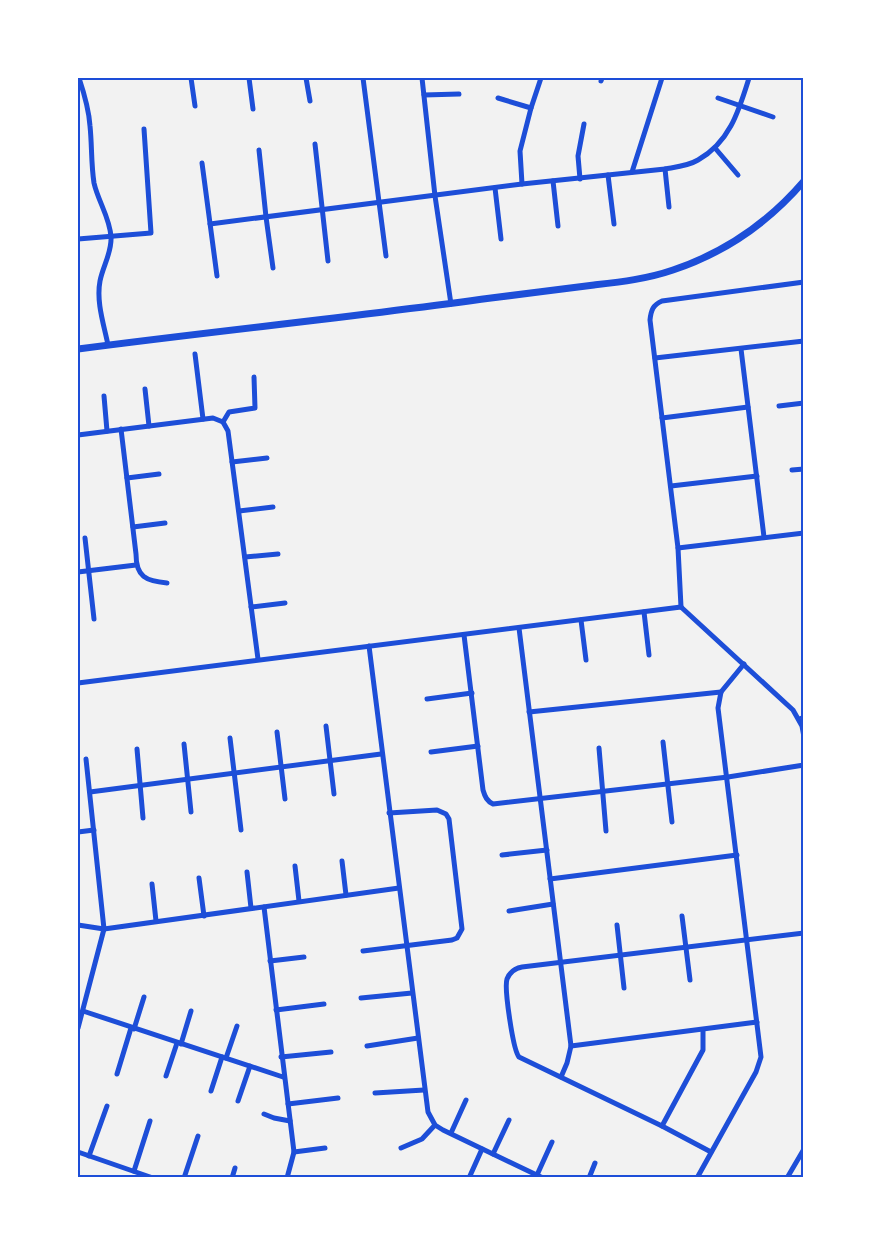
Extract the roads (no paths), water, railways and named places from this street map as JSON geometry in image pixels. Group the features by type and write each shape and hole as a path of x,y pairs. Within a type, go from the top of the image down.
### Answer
{"street":[{"path":"80,78 90,123 94,182 100,203 107,216 111,236 99,290 102,320 108,345"},
{"path":"191,78 195,106"},
{"path":"248,78 253,109"},
{"path":"306,78 310,101"},
{"path":"363,78 386,256"},
{"path":"422,78 435,196 451,304"},
{"path":"522,184 520,150 541,78"},
{"path":"632,172 662,78"},
{"path":"210,224 522,184 665,169 688,164 698,160 715,148 732,127 741,106 749,78"},
{"path":"424,95 459,94"},
{"path":"498,98 531,108"},
{"path":"718,98 773,117"},
{"path":"580,179 578,156 584,124"},
{"path":"78,238 151,233 144,129"},
{"path":"315,144 328,260"},
{"path":"715,148 738,175"},
{"path":"259,150 266,217 274,268"},
{"path":"202,163 217,276"},
{"path":"665,169 670,207"},
{"path":"608,176 614,224"},
{"path":"553,181 558,226"},
{"path":"78,348 451,304 637,279 672,271 703,259 732,244 786,202 804,181"},
{"path":"495,188 501,239"},
{"path":"804,282 662,301 653,307 651,313 678,548 681,607 801,717 804,737"},
{"path":"655,358 804,341"},
{"path":"741,349 764,537"},
{"path":"195,354 203,419"},
{"path":"223,422 229,412 255,408 254,377"},
{"path":"145,389 149,426"},
{"path":"104,396 107,431"},
{"path":"778,406 804,403"},
{"path":"662,418 748,407"},
{"path":"78,434 213,418 223,422 228,432 258,659"},
{"path":"121,429 136,566 147,579 167,583"},
{"path":"232,462 267,458"},
{"path":"792,470 804,469"},
{"path":"127,478 159,474"},
{"path":"671,486 757,476"},
{"path":"239,511 273,507"},
{"path":"133,527 164,523"},
{"path":"678,548 804,533"},
{"path":"85,538 94,619"},
{"path":"245,557 278,554"},
{"path":"78,572 136,566"},
{"path":"251,607 284,603"},
{"path":"78,683 681,607"},
{"path":"644,612 649,655"},
{"path":"581,620 586,660"},
{"path":"519,628 571,1046 567,1063 560,1077"},
{"path":"464,635 483,790 488,802 499,804 728,777 804,764"},
{"path":"368,646 428,1112 435,1125 544,1178"},
{"path":"697,1178 760,1064 761,1043 718,708 721,692 744,664"},
{"path":"529,712 721,692"},
{"path":"427,699 472,693"},
{"path":"326,726 334,794"},
{"path":"277,732 285,799"},
{"path":"230,738 241,830"},
{"path":"663,742 672,822"},
{"path":"184,744 191,812"},
{"path":"430,752 478,746"},
{"path":"598,748 606,831"},
{"path":"136,749 143,818"},
{"path":"90,792 381,754"},
{"path":"78,1028 104,929 86,759"},
{"path":"363,951 452,940 457,938 462,929 451,824 446,814 437,810 389,814"},
{"path":"804,828 804,833"},
{"path":"78,832 94,830"},
{"path":"502,855 546,850"},
{"path":"550,879 737,855"},
{"path":"342,861 346,895"},
{"path":"295,866 298,901"},
{"path":"247,872 251,908"},
{"path":"199,878 204,916"},
{"path":"152,884 156,921"},
{"path":"78,925 104,929 399,888"},
{"path":"509,910 553,904"},
{"path":"264,906 283,1077 294,1152 287,1178"},
{"path":"682,916 690,980"},
{"path":"617,925 624,988"},
{"path":"711,1152 662,1126 524,1060 516,1054 513,1042 507,981 510,974 518,968 804,932"},
{"path":"270,961 304,957"},
{"path":"361,998 412,993"},
{"path":"117,1074 144,997"},
{"path":"276,1010 324,1004"},
{"path":"166,1076 191,1011"},
{"path":"83,1012 283,1077"},
{"path":"571,1046 757,1022"},
{"path":"211,1091 237,1026"},
{"path":"662,1126 703,1050 702,1030"},
{"path":"367,1046 418,1038"},
{"path":"281,1057 331,1052"},
{"path":"238,1101 250,1066"},
{"path":"375,1093 424,1090"},
{"path":"288,1104 338,1098"},
{"path":"451,1133 466,1100"},
{"path":"89,1156 107,1106"},
{"path":"264,1114 290,1121"},
{"path":"493,1154 509,1120"},
{"path":"134,1171 150,1122"},
{"path":"401,1148 422,1139 435,1125"},
{"path":"184,1178 198,1136"},
{"path":"537,1174 552,1142"},
{"path":"294,1152 325,1148"},
{"path":"469,1178 482,1149"},
{"path":"787,1178 804,1149"},
{"path":"78,1152 153,1178"},
{"path":"588,1178 595,1163"},
{"path":"232,1178 235,1168"},
{"path":"524,1178 528,1170"}]}
